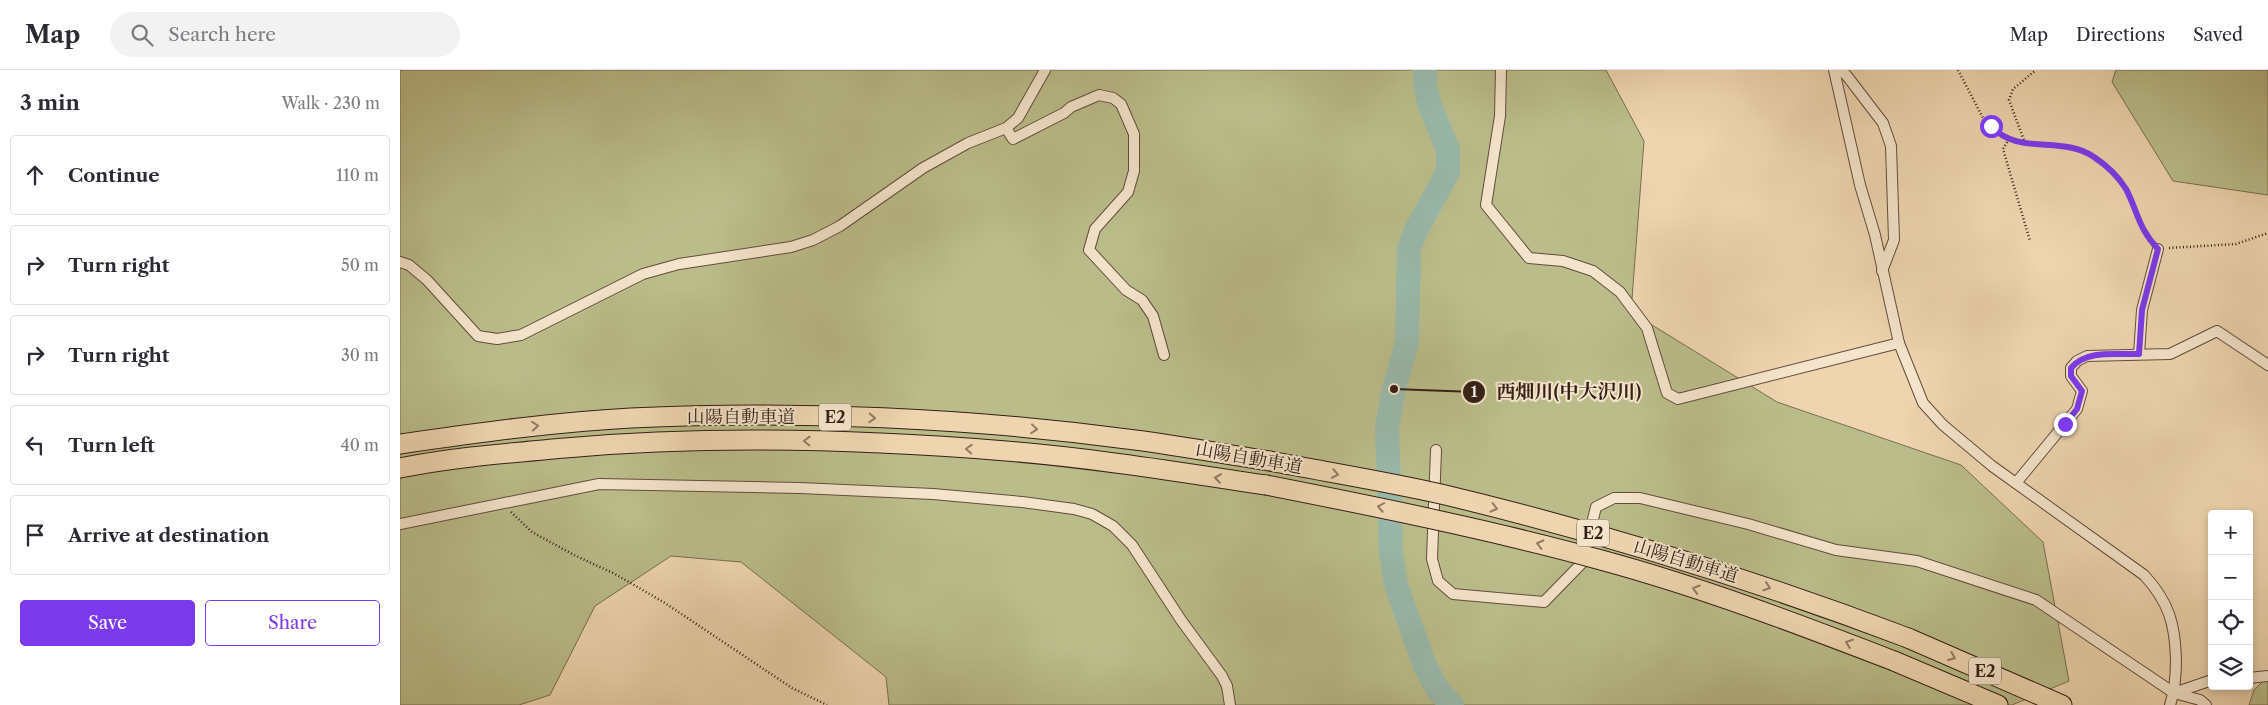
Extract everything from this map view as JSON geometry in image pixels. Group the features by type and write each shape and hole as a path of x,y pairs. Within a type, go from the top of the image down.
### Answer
{"highway":[{"name":"山陽自動車道","path":"400,444 511,428 630,418 723,415 868,418 1010,427 1135,440 1270,461 1439,494 1606,536 1814,602 1908,638 2062,705"},
{"path":"400,438 511,428"},
{"name":"山陽自動車道","path":"400,468 517,452 628,442 724,440 868,442 987,450 1130,465 1266,485 1435,518 1603,560 1729,600 1894,661 1998,705"},
{"path":"400,482 628,442"}],"street":[{"path":"400,262 409,265 426,280 478,336 497,340 521,334 644,274 679,264 791,246 812,240 840,226 923,168 968,143 1006,128 1018,118 1045,70"},
{"path":"1501,70 1500,116 1486,205 1529,258 1563,262 1593,271 1620,292 1647,328 1667,393 1678,399 1899,344"},
{"path":"1834,70 1860,185 1875,235 1881,272 1899,344 1923,403 1992,466 2144,575 2157,589 2167,608 2175,632 2176,671 2174,693 2170,705"},
{"path":"1841,70 1882,123 1891,146 1894,240 1881,272"},
{"path":"1006,128 1013,139 1072,107 1099,95 1113,98 1121,104 1134,134 1134,171 1128,192 1095,229 1089,250 1126,290 1142,300 1153,316 1164,355"},
{"path":"2139,354 2142,310 2158,249"},
{"path":"2016,483 2077,409 2082,391 2071,376 2071,368 2077,361 2087,356 2170,354 2217,331 2268,366"},
{"path":"1436,450 1432,559 1438,581 1453,594 1544,602 1582,563 1596,507 1614,498 1640,498 1748,524 1836,550 1917,561 2036,600 2174,693 2200,700 2206,705"},
{"path":"400,524 599,484 800,488 933,494 1074,509 1092,514 1113,526 1132,545 1181,620 1222,676 1228,686 1230,705"},
{"path":"2253,678 2268,676"},
{"path":"2174,693 2208,681"}],"path":[{"path":"1958,70 1983,118 1998,134 2025,143 2076,148 2092,156 2110,170 2125,188 2146,236 2158,249 2236,244 2268,233"},
{"path":"2025,143 2009,100 2012,89 2036,70"},
{"path":"2009,139 2003,149 2030,241"},
{"path":"502,503 532,532 665,602 792,688 827,705"}],"green space":[{"path":"400,70 1606,70 1644,141 1631,312 1777,402 1961,465 2043,542 2069,681 2012,705 889,705 886,677 741,562 671,556 595,606 550,695 519,705 400,705"},
{"path":"2116,70 2268,70 2268,195 2173,181 2112,82"},
{"path":"2268,676 2268,705 2249,705 2254,690"}],"waterway":[{"path":"1425,70 1425,83 1429,103 1448,150 1448,172 1415,232 1409,250 1407,342 1394,389 1387,427 1391,553 1396,585 1425,666 1438,690 1452,705"}],"place":[{"name":"西畑川(中大沢川)","path":"1394,389"}],"route":[{"path":"1991,126 1998,134 2015,142 2076,148 2092,156 2110,170 2125,188 2146,236 2158,249 2142,310 2139,354 2087,356 2077,361 2071,368 2071,376 2082,391 2077,409 2065,424"}]}
